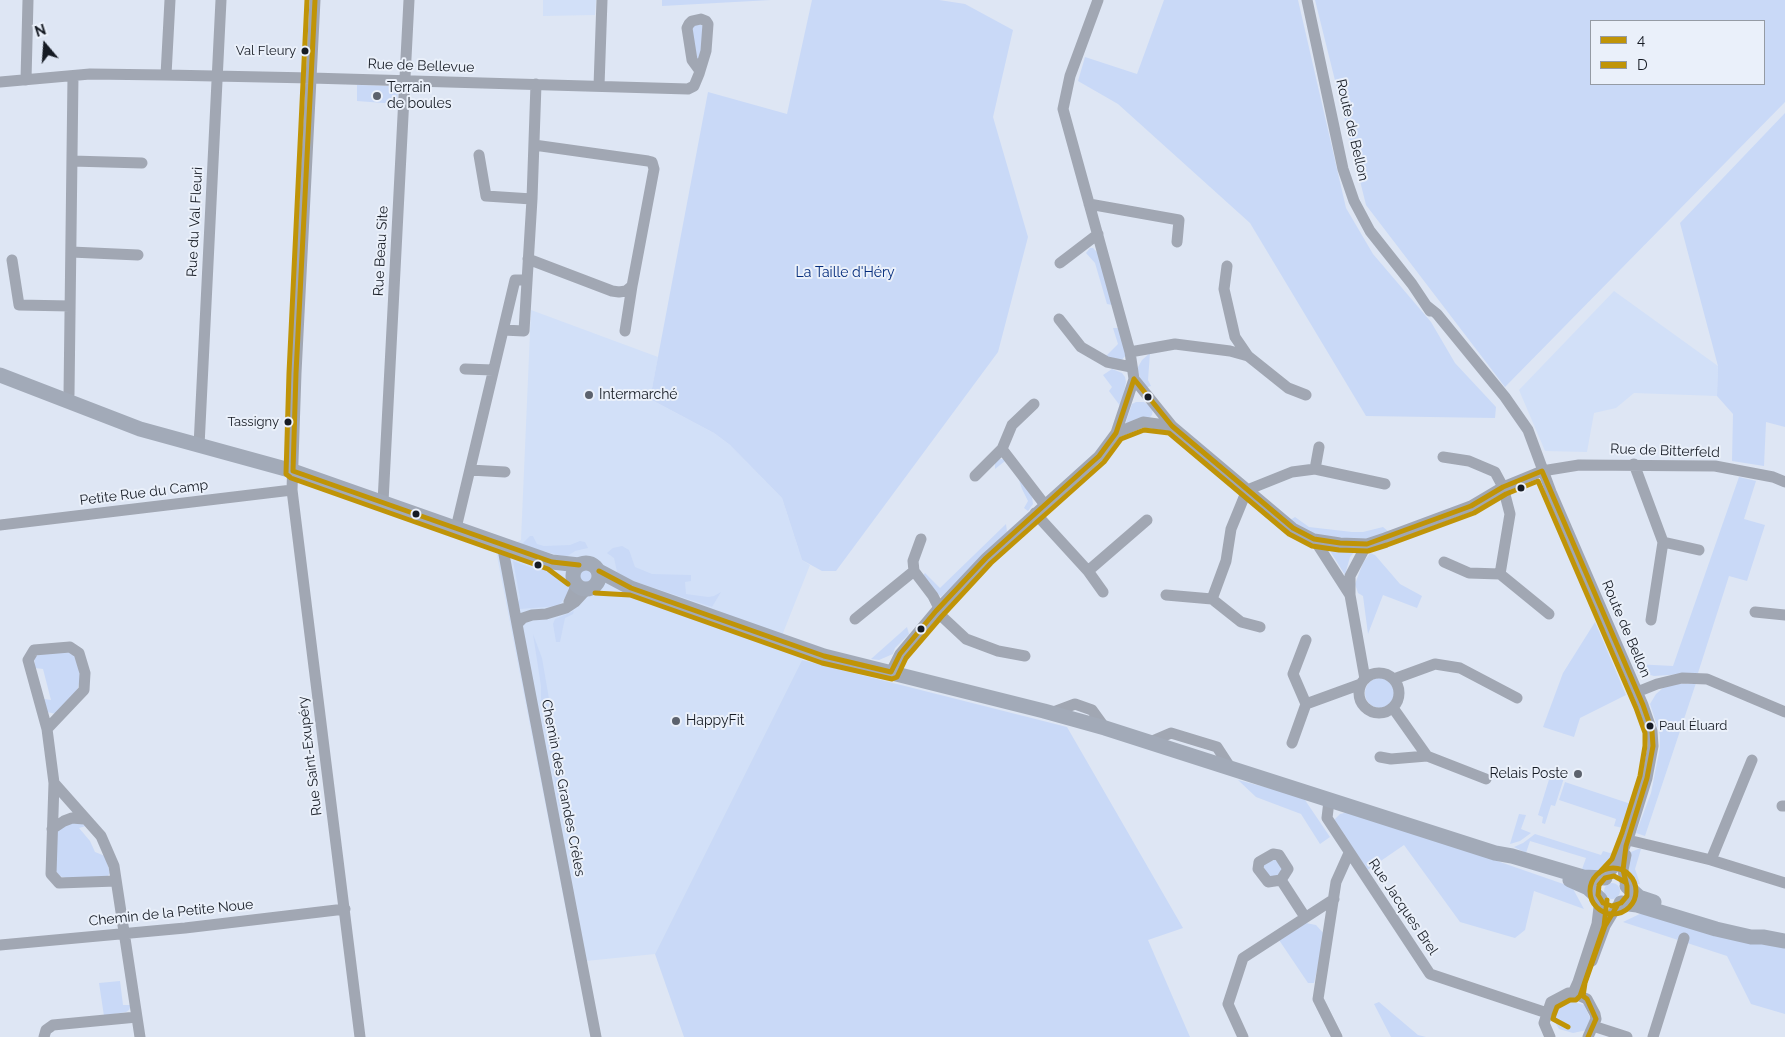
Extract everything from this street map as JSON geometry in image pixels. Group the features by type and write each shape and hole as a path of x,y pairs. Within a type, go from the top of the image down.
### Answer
{"main road":[{"path":"0,375 140,429 293,471 552,562 585,579 631,588 824,656 1105,728 1495,853 1512,856 1582,877 1605,878 1614,876 1622,878 1639,897 1718,924 1763,937 1785,941"},
{"path":"1495,853 1511,861 1581,884 1607,905 1637,905 1716,929 1751,937 1763,937"},
{"path":"1600,899 1598,894 1599,885 1605,878"},
{"path":"1619,904 1627,896 1626,884"}],"street":[{"path":"26,80 28,0"},
{"path":"166,75 170,0"},
{"name":"Rue du Val Fleuri","path":"199,446 221,0"},
{"name":"Rue Saint-Exupéry","path":"315,0 292,457 292,490 360,1037"},
{"name":"Rue Beau Site","path":"383,502 408,0"},
{"path":"599,86 602,0"},
{"path":"1098,0 1070,76 1063,109 1130,352 1134,379 1172,426 1292,528 1314,540 1367,544 1350,576 1350,595 1363,682 1359,691 1359,698 1367,710 1381,714 1394,708 1400,697 1398,684 1394,679 1378,673 1373,674 1363,682 1306,704"},
{"name":"Route de Bellon","path":"1307,0 1344,168 1354,200 1370,231 1412,284 1433,317 1515,418 1528,430 1542,471 1637,692 1652,732 1654,746 1647,778 1627,843 1623,870 1626,884"},
{"name":"Rue de Bellevue","path":"0,82 73,76 166,75 405,80 675,90 688,89 694,86 700,71"},
{"path":"67,401 69,394 73,76"},
{"path":"503,330 524,331 532,199 536,84"},
{"path":"534,145 652,162 654,169 624,331"},
{"path":"479,156 486,196 532,199"},
{"path":"72,161 142,163"},
{"path":"1090,204 1179,220 1177,242"},
{"path":"1060,263 1098,234"},
{"path":"71,252 138,255"},
{"path":"528,259 612,291 626,291 632,286"},
{"path":"12,260 20,305 70,306"},
{"path":"1227,266 1224,289 1235,337 1248,356 1288,388 1306,395"},
{"path":"456,528 515,280 527,280"},
{"path":"1059,319 1081,347 1107,362 1131,367"},
{"path":"1230,351 1235,337"},
{"path":"1130,352 1175,344 1230,351 1248,356"},
{"path":"465,369 494,370"},
{"path":"891,672 900,654 937,610 986,558 1099,456 1116,433 1134,379"},
{"path":"976,476 1002,449 1012,425 1034,404"},
{"path":"1116,433 1142,422 1172,426"},
{"path":"1315,469 1319,447"},
{"path":"1002,449 1044,505"},
{"path":"1444,457 1470,461 1495,472 1503,487 1510,514 1500,574"},
{"name":"Rue de Bitterfeld","path":"1367,544 1471,506 1503,487 1542,471 1579,464 1716,466 1772,477 1785,482"},
{"path":"1634,464 1663,542 1651,620"},
{"path":"1212,599 1226,561 1231,529 1247,490 1292,472 1315,469 1385,484"},
{"path":"470,470 505,472"},
{"name":"Petite Rue du Camp","path":"0,525 292,490"},
{"path":"1035,513 1088,571 1103,592"},
{"path":"1088,571 1147,520"},
{"path":"922,540 913,561 914,571 933,596 937,610 966,639 998,651 1025,656"},
{"path":"1314,540 1350,595"},
{"path":"1663,542 1699,550"},
{"name":"Chemin des Grandes Crêles","path":"504,545 503,550 516,624 596,1037"},
{"path":"1444,562 1469,573 1500,574 1549,614"},
{"path":"855,619 914,571"},
{"path":"516,624 532,614 546,614 566,608 575,602 585,579"},
{"path":"1166,595 1212,599 1241,622 1260,627"},
{"path":"1755,612 1785,615"},
{"path":"1292,743 1306,704 1293,674 1306,640"},
{"path":"47,729 84,690 85,673 78,653 70,647 34,650 28,660 47,729 54,783 51,874 59,883 116,881"},
{"path":"1394,679 1435,664 1460,668 1517,698"},
{"path":"1637,692 1657,684 1682,678 1707,679 1785,712"},
{"path":"1394,708 1427,756"},
{"path":"1380,757 1391,759 1427,756 1486,779"},
{"path":"1711,860 1752,760"},
{"path":"54,783 101,836 114,866 140,1037"},
{"name":"Rue Jacques Brel","path":"1329,801 1326,818 1430,974 1547,1013"},
{"path":"52,829 72,818 84,819"},
{"path":"1627,843 1711,860 1785,883"},
{"name":"Route de Bellon","path":"1605,878 1618,863 1627,843"},
{"path":"1338,1037 1318,999 1336,882 1349,853"},
{"path":"1281,880 1305,917"},
{"path":"1243,1037 1228,1004 1243,958 1334,899"},
{"path":"1578,995 1578,982 1597,924 1600,899"},
{"path":"1578,995 1605,926 1619,904"},
{"name":"Chemin de la Petite Noue","path":"0,945 185,928 344,909"},
{"path":"1653,1037 1684,938"},
{"path":"1550,1037 1544,1023 1551,1002 1568,994 1586,998 1595,1014 1596,1019 1588,1037"},
{"path":"44,1037 46,1030 53,1025 137,1017"},
{"path":"1593,1026 1626,1037"}],"shaded area":[{"path":"543,0 596,0 595,15 543,16"},
{"path":"1614,291 1718,366 1717,396 1634,393 1616,408 1594,413 1587,452 1545,451 1519,390"},
{"path":"531,310 658,357 650,399 714,433 730,445 782,498 802,560 810,565 783,633 802,660 655,954 576,962 496,551 521,540"}],"green space":[{"path":"662,0 771,0 662,6"},
{"name":"La Taille d'Héry","path":"812,0 939,0 965,4 1013,30 993,117 1028,237 998,352 836,571 822,571 802,560 782,498 730,445 714,433 650,399 708,92 787,114"},
{"path":"1164,0 1298,0 1346,208 1373,254 1431,322 1455,363 1496,407 1495,418 1366,416 1250,223 1118,104 1078,81 1085,57 1137,74"},
{"path":"1315,0 1785,0 1785,102 1505,387 1366,205"},
{"path":"699,24 703,26 701,59 697,59 692,31 693,25"},
{"name":"Terrain de boules","path":"357,85 393,86 398,91 397,104 357,101"},
{"path":"1785,113 1785,427 1766,422 1764,466 1732,461 1733,414 1717,396 1718,366 1680,223"},
{"path":"1090,248 1093,248 1098,253 1112,305 1107,304 1095,263 1086,253"},
{"path":"1113,328 1119,328 1126,355 1120,362 1105,357 1118,344"},
{"path":"1150,353 1148,380 1151,386 1145,388 1137,369 1142,360"},
{"path":"1112,369 1122,373 1125,377 1126,382 1121,407 1109,391 1112,387 1103,375"},
{"path":"1144,402 1153,409 1152,415 1149,418 1125,425 1132,404"},
{"path":"997,459 1004,459 1019,475 1032,497 1033,504 1028,511 1024,508 1028,501 1018,477 1005,461 995,469"},
{"path":"1739,477 1756,481 1744,519 1765,525 1747,581 1729,576 1698,673 1654,676 1637,671 1634,664 1673,666"},
{"path":"1295,517 1309,527 1363,532 1383,527 1389,532 1363,540 1316,535 1290,520"},
{"path":"1006,524 1007,532 941,597 922,577 925,573 940,588"},
{"path":"530,536 533,536 537,544 544,546 570,545 580,541 585,542 588,548 575,551 566,557 521,545"},
{"path":"622,546 629,550 635,567 652,574 691,575 691,581 685,582 686,594 708,597 721,592 712,607 618,576 614,558 607,553 613,548"},
{"path":"1327,546 1358,548 1350,557 1345,575"},
{"path":"1370,553 1375,555 1400,584 1422,596 1417,608 1383,595 1368,634 1363,596 1358,593 1355,584 1363,563"},
{"path":"513,561 538,570 547,567 567,579 570,585 570,592 558,606 520,609 518,602 520,598"},
{"path":"584,568 590,568 594,575 590,582 584,582 580,578 580,572"},
{"path":"574,611 573,614 565,618 560,642 556,642 553,624 555,619"},
{"path":"1595,622 1626,695 1580,718 1574,737 1543,727 1563,673"},
{"path":"907,627 909,634 895,648 893,654 879,660 871,659"},
{"path":"533,634 542,658 567,804 559,806 541,698"},
{"path":"73,652 79,666 80,679 77,692 56,714 47,712 44,699 51,700 43,669 35,668 34,657 39,654"},
{"path":"802,660 1067,727 1183,928 1148,940 1190,1037 684,1037 655,954"},
{"path":"1380,678 1391,682 1395,693 1391,704 1380,708 1369,704 1365,693 1369,682"},
{"path":"1696,683 1645,836 1636,833 1651,793 1660,747 1660,735 1650,704 1656,694 1663,688 1676,684"},
{"path":"1551,773 1564,778 1555,806 1551,805 1545,824 1542,823 1543,817 1538,815"},
{"path":"1238,780 1288,793 1305,800 1330,837 1320,844 1301,814 1256,797"},
{"path":"1565,782 1631,804 1623,828 1614,826 1616,819 1559,800"},
{"path":"1348,812 1411,831 1572,887 1584,909 1534,891 1525,930 1515,938 1460,922 1404,845 1366,871 1335,824 1335,819 1340,814"},
{"path":"1519,814 1526,815 1521,829 1531,833 1520,841 1510,844"},
{"path":"78,822 86,826 79,828 90,841 95,852 105,856 110,873 107,877 66,878 59,876 56,871 55,834 67,823"},
{"path":"1535,834 1601,855 1603,851 1613,852 1617,841 1620,842 1614,859 1601,871 1581,872 1586,858 1530,841 1526,853 1514,847"},
{"path":"1641,849 1635,869 1640,884 1633,884 1630,879 1628,865 1631,852"},
{"path":"1277,859 1283,870 1282,874 1270,878 1263,864"},
{"path":"1612,883 1620,891 1612,899 1604,891"},
{"path":"1646,911 1785,946 1785,1014 1751,1004 1727,956 1623,922"},
{"path":"1306,923 1316,925 1325,935 1314,983 1308,983 1279,940"},
{"path":"120,981 123,1005 131,1005 129,1010 104,1016 99,983"},
{"path":"1568,1000 1584,1005 1591,1020 1587,1030 1573,1033 1559,1029 1551,1015 1557,1005"},
{"path":"1379,1002 1418,1035 1426,1037 1391,1037 1374,1004"}],"transit line":[{"name":"D","path":"307,0 286,474 291,478 548,569 568,584"},
{"name":"4","path":"315,0 296,373 293,471 552,562 579,565"},
{"name":"4","path":"1134,379 1172,426 1293,528 1314,539 1340,543 1367,544 1471,506 1503,487 1542,471 1643,705 1652,731 1653,746 1647,778 1626,846 1623,870 1627,886 1627,896 1621,903 1612,906 1603,903 1598,895 1599,885 1605,878 1614,876 1625,882"},
{"name":"4","path":"599,571 631,588 824,656 891,672 900,654 936,611 986,558 1099,456 1116,433 1134,379"},
{"name":"D","path":"595,593 630,595 822,663 892,679 897,677 906,658 991,563 1104,462 1121,439 1144,430 1169,433 1289,534 1312,546 1339,550 1368,551 1387,545 1474,513 1506,494 1538,481 1645,733 1645,746 1640,776 1622,833 1612,859 1599,873"},
{"name":"D","path":"1613,868 1626,872 1632,878 1636,891 1632,904 1626,910 1613,914 1600,910 1594,904 1590,891 1594,878 1600,872 1613,868"},
{"name":"D","path":"1568,1027 1553,1019 1554,1015 1557,1007 1570,1000 1576,1000 1580,996 1604,926 1607,900"},
{"name":"4","path":"1588,1037 1596,1019 1587,999 1583,996 1585,983 1605,926 1617,906"}],"place":[{"name":"Val Fleury","path":"305,51"},
{"name":"Terrain de boules","path":"377,96"},
{"name":"Intermarché","path":"589,395"},
{"name":"Tassigny","path":"288,422"},
{"name":"HappyFit","path":"676,721"},
{"name":"Paul Éluard","path":"1650,726"},
{"name":"Relais Poste","path":"1578,774"}]}
